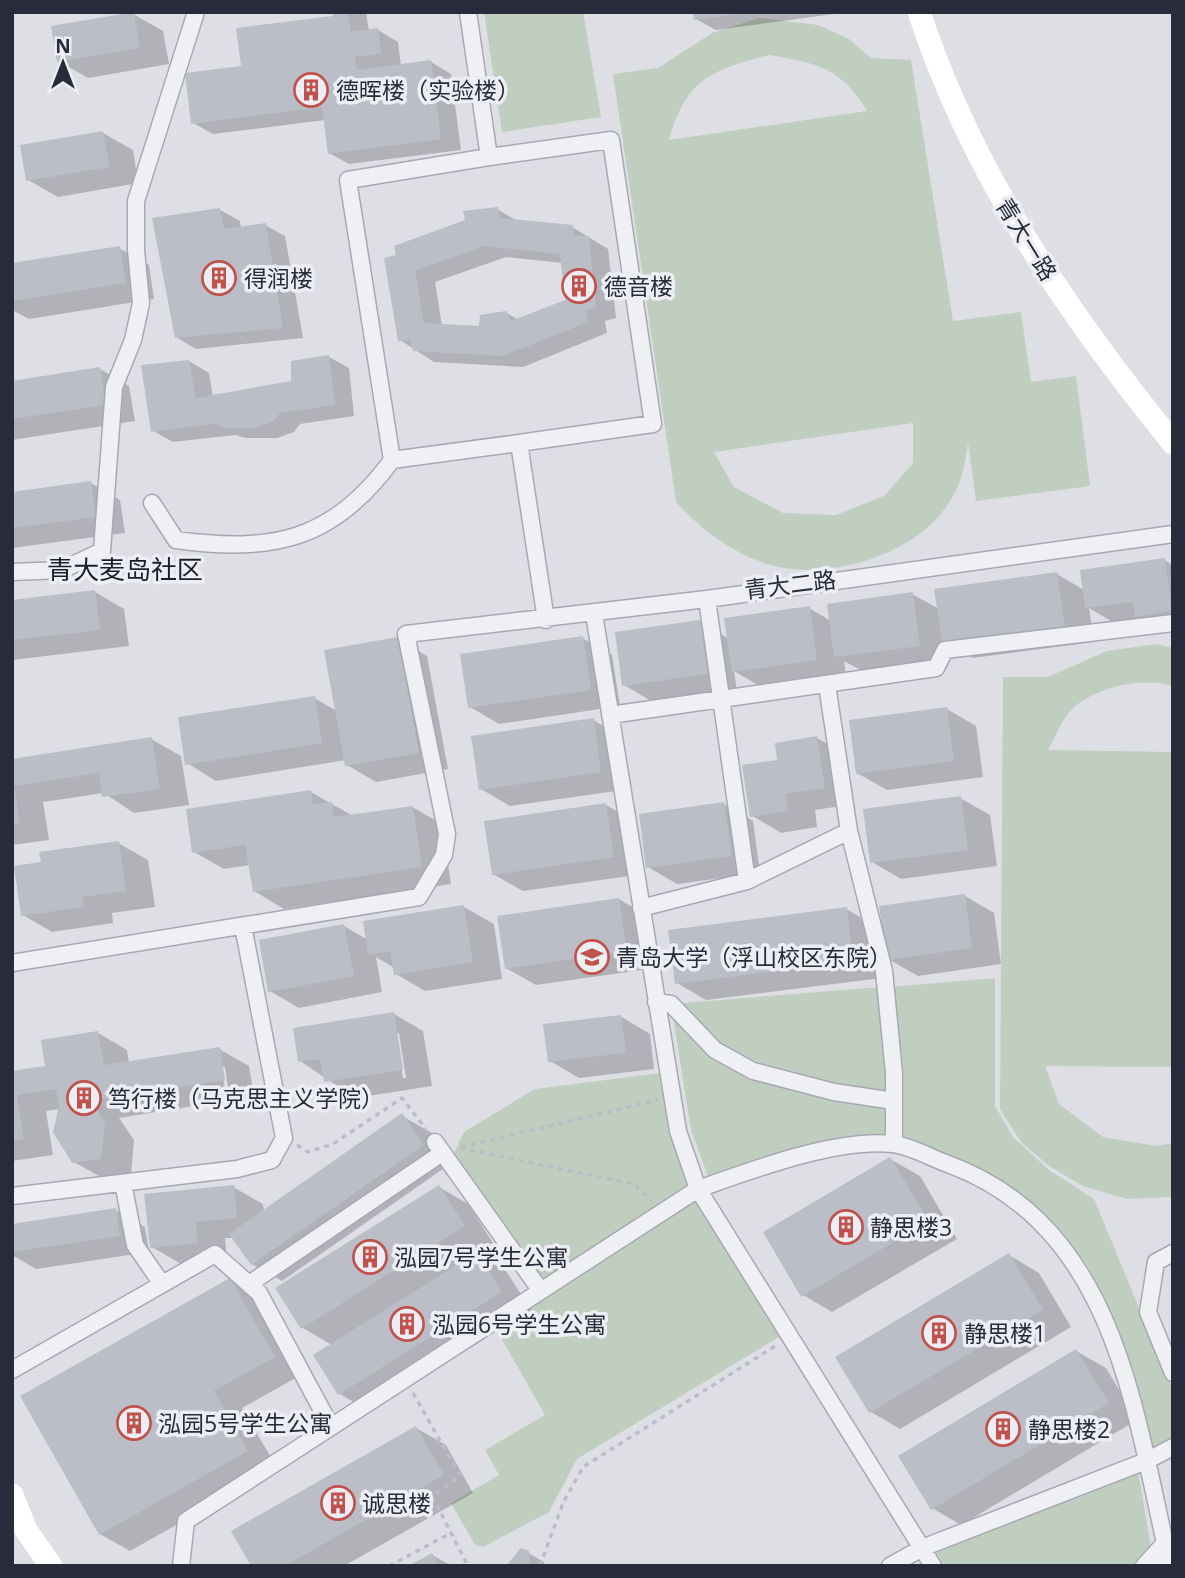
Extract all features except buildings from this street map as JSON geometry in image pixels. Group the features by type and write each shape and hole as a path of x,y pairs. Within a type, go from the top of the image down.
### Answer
{"street":[{"path":"12,572 62,570 103,551 114,387 133,340 141,303 136,250 136,201 196,12"},
{"path":"468,12 489,158"},
{"name":"青大一路","path":"919,12 932,54 984,168 1032,252 1121,379 1173,443"},
{"path":"152,503 176,540 221,546 258,544 291,538 335,517 369,492 392,460 348,180 611,140 653,424 392,460"},
{"path":"519,443 546,618"},
{"path":"12,963 419,897 444,855 447,834 406,634 594,614 1173,534"},
{"name":"青大二路","path":"546,618 1173,534"},
{"path":"707,599 747,881"},
{"path":"594,614 678,1131 698,1189 933,1566"},
{"path":"610,715 936,668 945,649 1173,623"},
{"path":"827,685 849,831 884,971 894,1101 894,1144"},
{"path":"641,908 747,881 849,831"},
{"path":"12,1195 237,1169 272,1160 284,1138 243,926"},
{"path":"656,1002 671,1004 715,1050 753,1070 834,1092 894,1101"},
{"path":"181,1566 186,1521 698,1189 787,1158 860,1146 894,1144 974,1174 1045,1224 1080,1269 1124,1367 1165,1543 1166,1566"},
{"path":"249,1284 438,1147 541,1291"},
{"path":"123,1183 135,1245 162,1284"},
{"path":"1173,1253 1156,1262 1148,1312 1173,1373"},
{"path":"12,1370 215,1254 259,1293 331,1427"},
{"path":"890,1566 922,1548 1146,1461 1173,1447"},
{"path":"12,1495 26,1530 51,1566"},
{"path":"1144,1566 1165,1543"}],"path":[{"path":"459,1147 672,1096"},
{"path":"284,1138 308,1152 333,1144 402,1098 438,1147 459,1147 634,1184 664,1211"},
{"path":"540,1566 563,1503 583,1467 791,1336"},
{"path":"405,1379 460,1476 432,1496 468,1566"},
{"path":"389,1566 451,1533"}],"green space":[{"path":"484,12 583,12 601,117 502,132"},
{"path":"759,18 818,25 849,39 871,58 911,60 953,321 1021,312 1031,382 1076,376 1090,486 976,501 968,442 959,484 946,507 931,525 912,540 889,552 865,561 814,570 789,569 767,564 741,553 707,531 676,502 613,74 658,68 712,33","holes":["769,55 814,65 837,76 857,96 867,111 669,140 684,103 704,80 732,66","913,423 913,463 884,496 836,515 783,513 734,487 714,452"]},
{"path":"1156,644 1173,648 1173,686 1137,683 1099,692 1078,704 1069,713 1048,750 1173,752 1173,1067 1045,1066 1059,1104 1103,1137 1156,1146 1173,1143 1173,1197 1127,1199 1083,1186 1049,1166 1021,1142 1000,1109 1003,677 1048,677 1107,651"},
{"path":"995,978 995,1106 1013,1137 1049,1170 1094,1199 1173,1390 1173,1437 1150,1450 1129,1364 1089,1268 1049,1219 975,1166 900,1139 891,987"},
{"path":"880,987 887,1073 886,1137 818,1145 708,1176 691,1130 671,1004"},
{"path":"661,1073 690,1185 543,1282 452,1157 464,1132 535,1089"},
{"path":"697,1197 784,1334 577,1459 549,1512 483,1547 475,1545 451,1503 499,1475 485,1450 545,1415 496,1329"},
{"path":"1138,1471 1151,1547 1133,1566 944,1566 935,1550"}],"place":[{"name":"德晖楼（实验楼）","path":"311,90"},
{"name":"得润楼","path":"219,278"},
{"name":"德音楼","path":"579,286"},
{"name":"青岛大学（浮山校区东院）","path":"592,957"},
{"name":"笃行楼（马克思主义学院）","path":"84,1098"},
{"name":"静思楼3","path":"846,1227"},
{"name":"泓园7号学生公寓","path":"370,1257"},
{"name":"泓园6号学生公寓","path":"407,1324"},
{"name":"静思楼1","path":"939,1333"},
{"name":"泓园5号学生公寓","path":"134,1423"},
{"name":"静思楼2","path":"1003,1429"},
{"name":"诚思楼","path":"338,1503"}],"district":[{"name":"青大麦岛社区","path":"125,569"}]}
